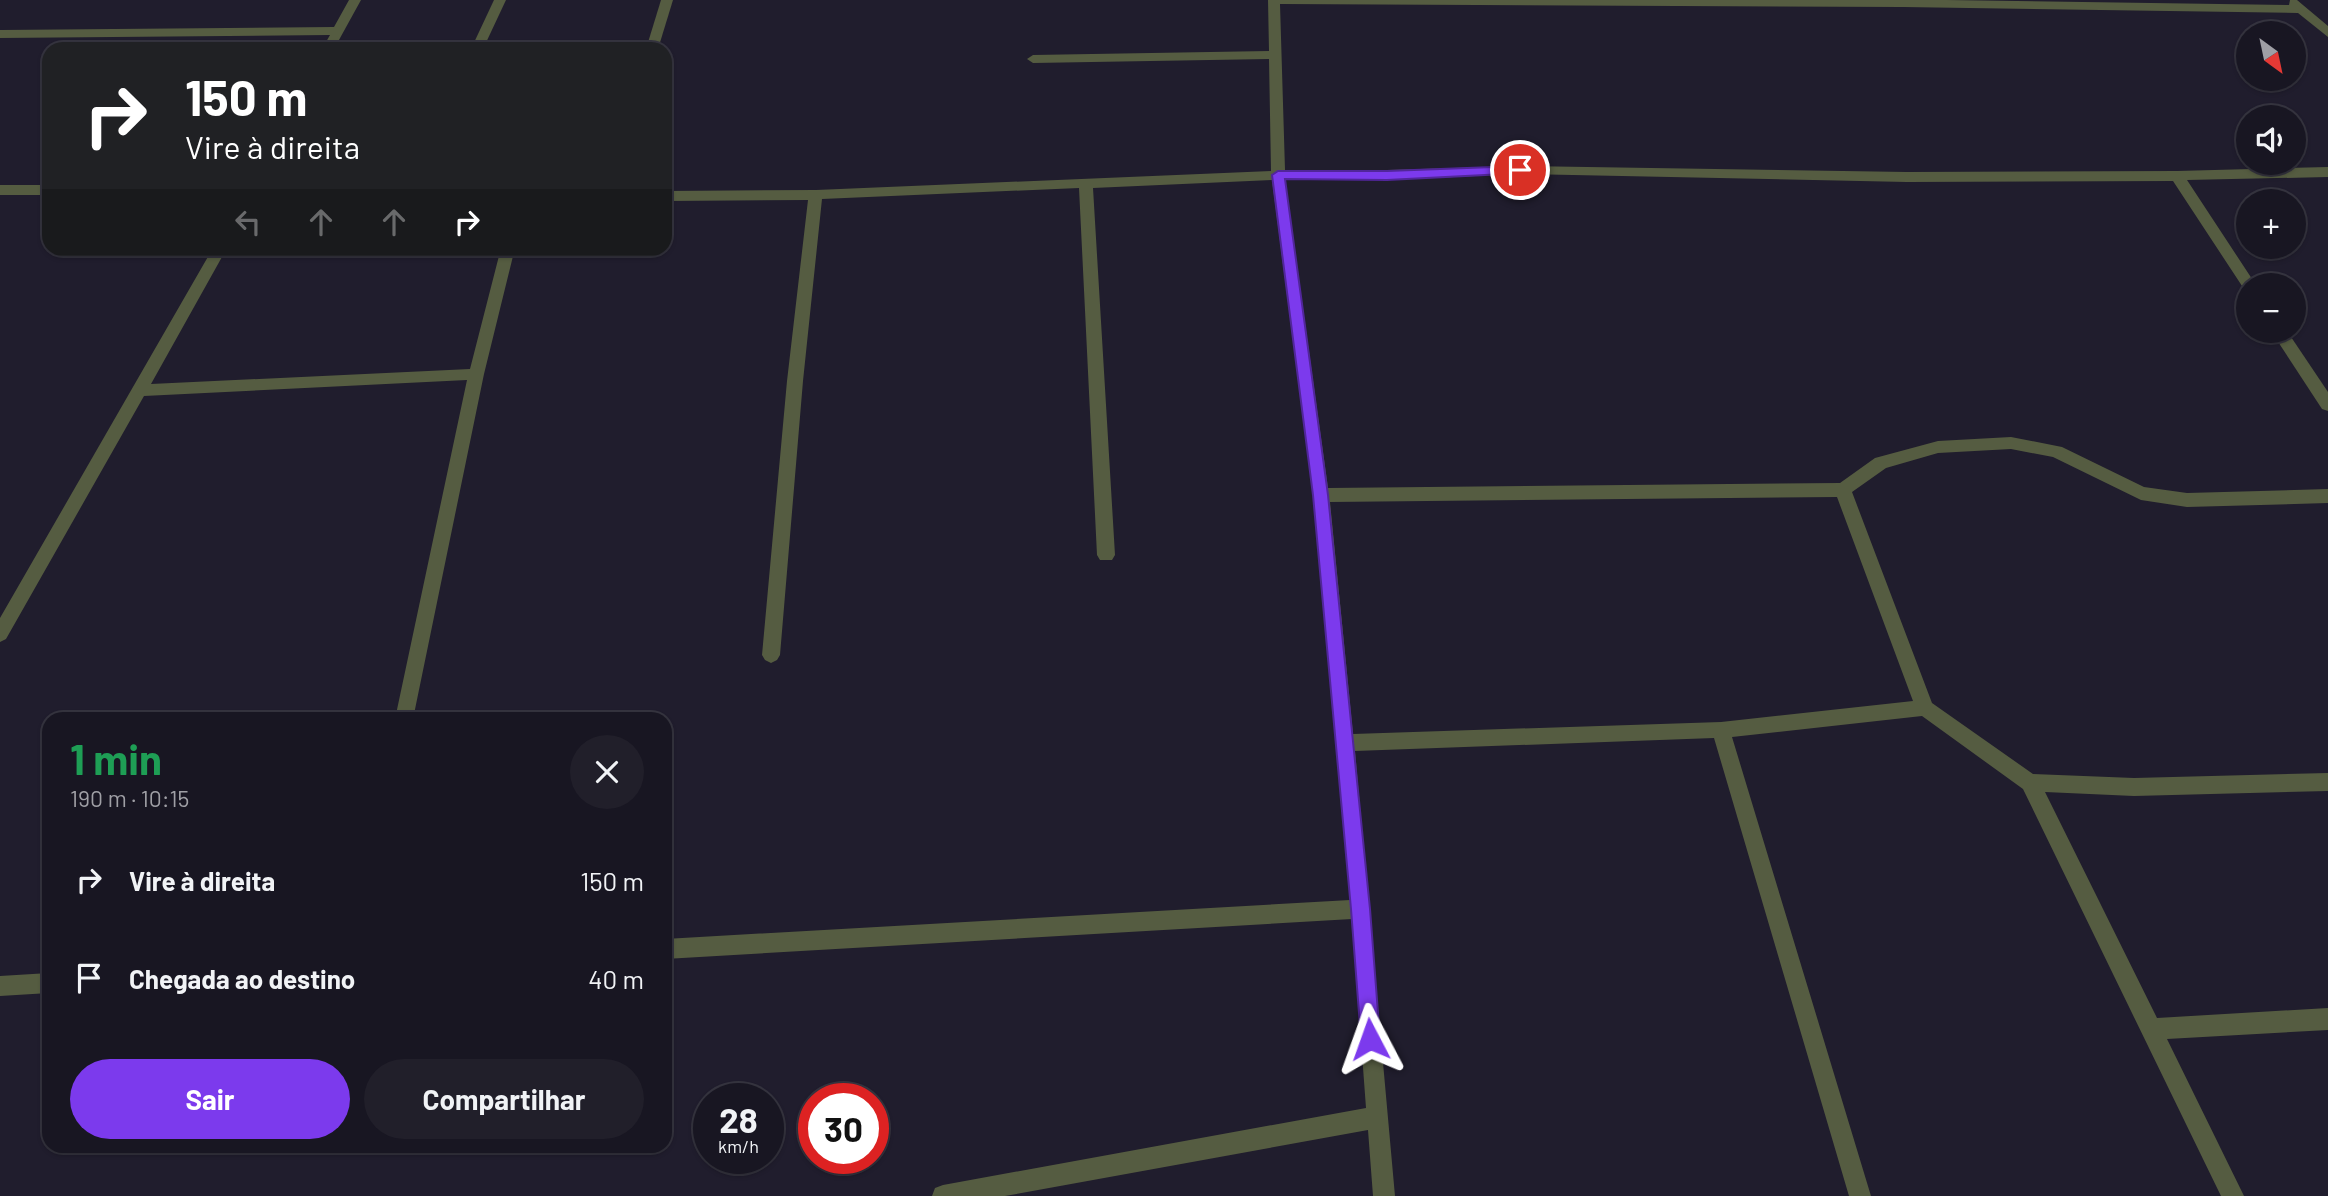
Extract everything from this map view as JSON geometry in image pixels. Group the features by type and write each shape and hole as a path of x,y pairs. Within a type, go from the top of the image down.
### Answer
{"street":[{"path":"332,42 355,0"},
{"path":"480,42 500,0"},
{"path":"654,42 667,0"},
{"path":"1384,1196 1361,909 1321,495 1278,175 1274,0 2296,5 2328,33"},
{"path":"0,34 338,31"},
{"path":"1033,60 1275,55"},
{"path":"672,196 816,195 1278,175 1387,176 1520,170 1907,177 2177,176 2328,172"},
{"path":"2177,176 2241,273"},
{"path":"1086,184 1106,555"},
{"path":"0,190 42,190"},
{"path":"771,655 794,381 816,195"},
{"path":"0,634 215,256"},
{"path":"405,712 476,374 506,256"},
{"path":"2287,343 2328,405"},
{"path":"139,390 476,374"},
{"path":"1321,495 1843,490 1881,463 1938,447 2011,443 2056,451 2141,493 2187,500 2328,496"},
{"path":"1843,490 1925,708 2030,783 2234,1196"},
{"path":"1345,743 1721,730 1925,708"},
{"path":"1721,730 1860,1196"},
{"path":"2030,783 2134,787 2328,782"},
{"path":"672,948 1361,909"},
{"path":"0,986 42,983"},
{"path":"2151,1029 2328,1019"},
{"path":"943,1196 1376,1117"}],"route":[{"path":"1370,1039 1361,909 1321,495 1278,175 1387,176 1520,170"}]}
